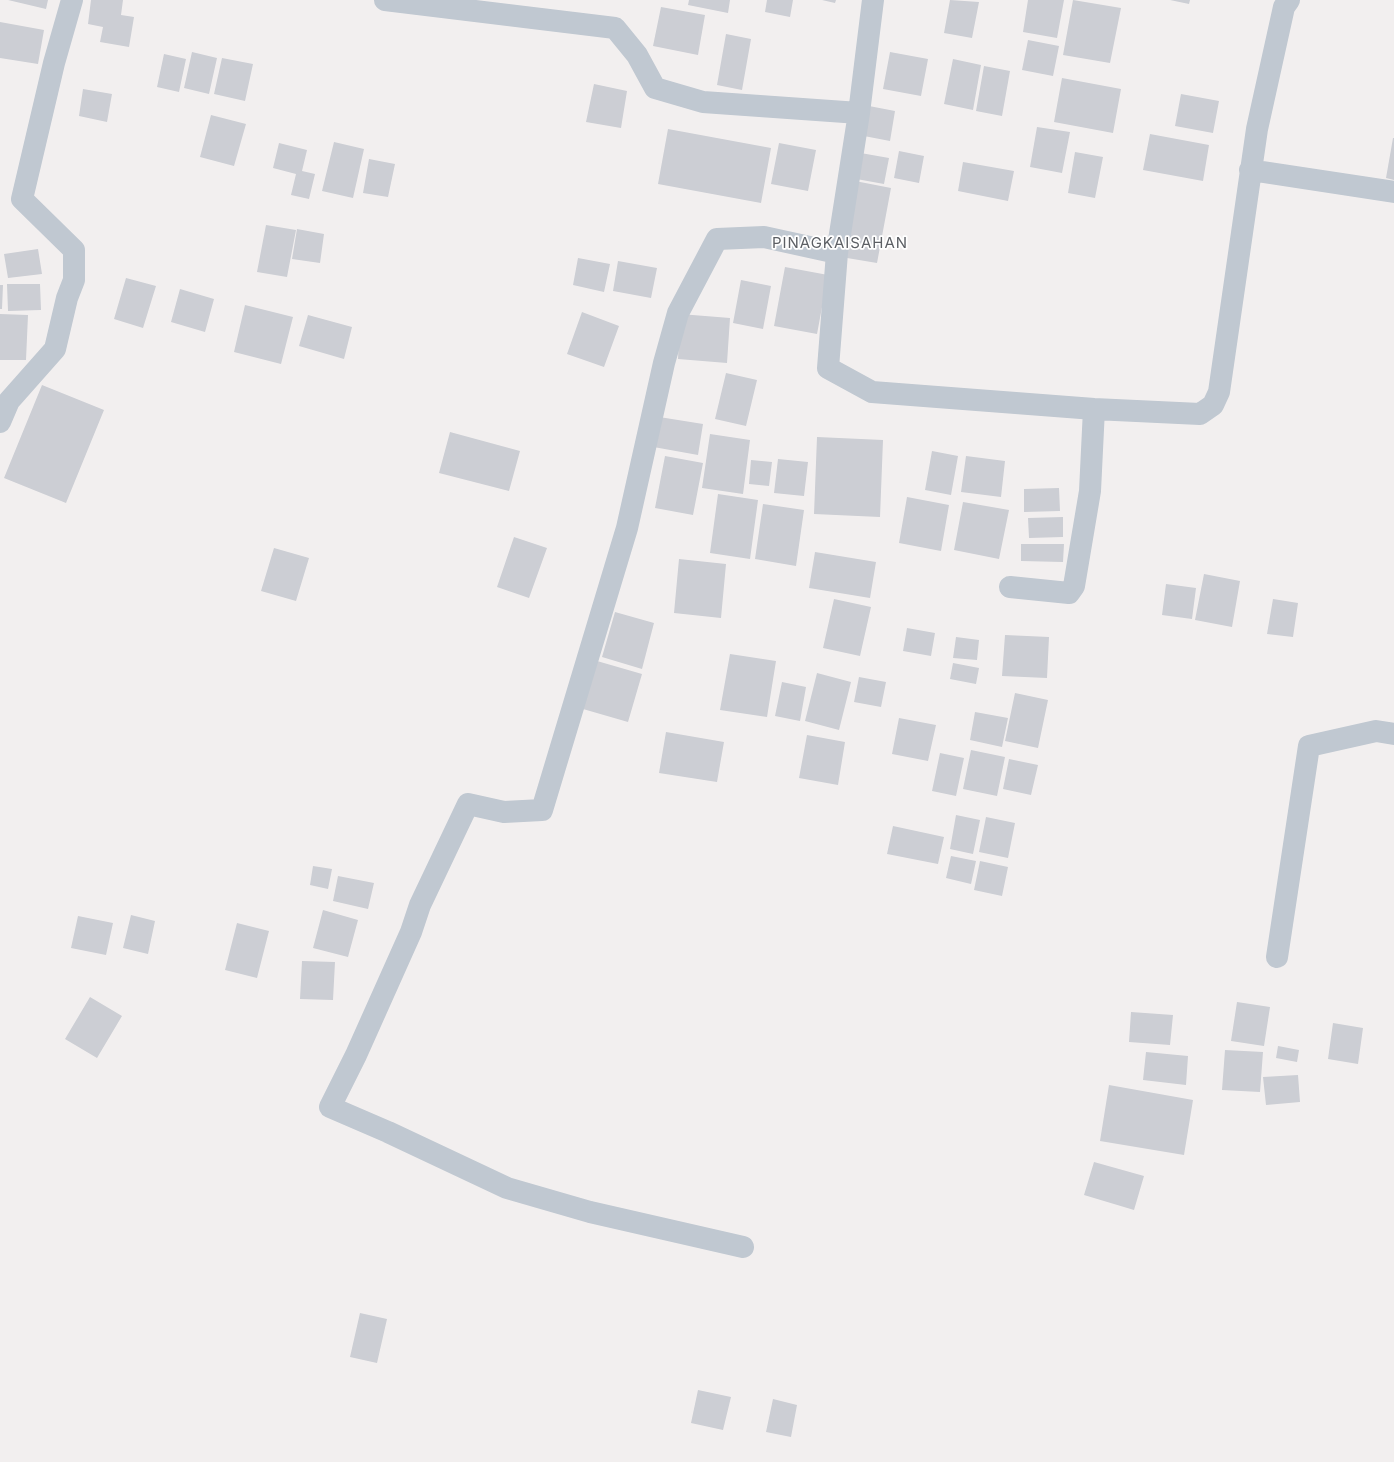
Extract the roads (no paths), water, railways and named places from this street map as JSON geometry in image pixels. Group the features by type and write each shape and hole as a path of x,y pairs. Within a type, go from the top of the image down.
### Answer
{"street":[{"path":"0,422 9,401 55,349 74,280 74,250 22,199 54,63 72,0"},
{"path":"385,0 616,28 637,55 655,88 703,102 859,113"},
{"path":"873,0 859,113 837,253 828,368 872,392 1094,409 1200,414 1212,405 1219,392 1257,129 1284,7 1289,0"},
{"path":"1250,170 1394,192"},
{"path":"743,1247 590,1212 508,1188 388,1132 330,1107 356,1055 411,932 420,905 468,804 504,812 542,810 627,528 664,363 678,313 718,239 764,237 837,253"},
{"path":"1010,587 1069,593 1074,586 1090,491 1094,409"},
{"path":"1277,957 1309,746 1376,731 1394,734"}],"district":[{"name":"PINAGKAISAHAN","path":"840,243"}]}
